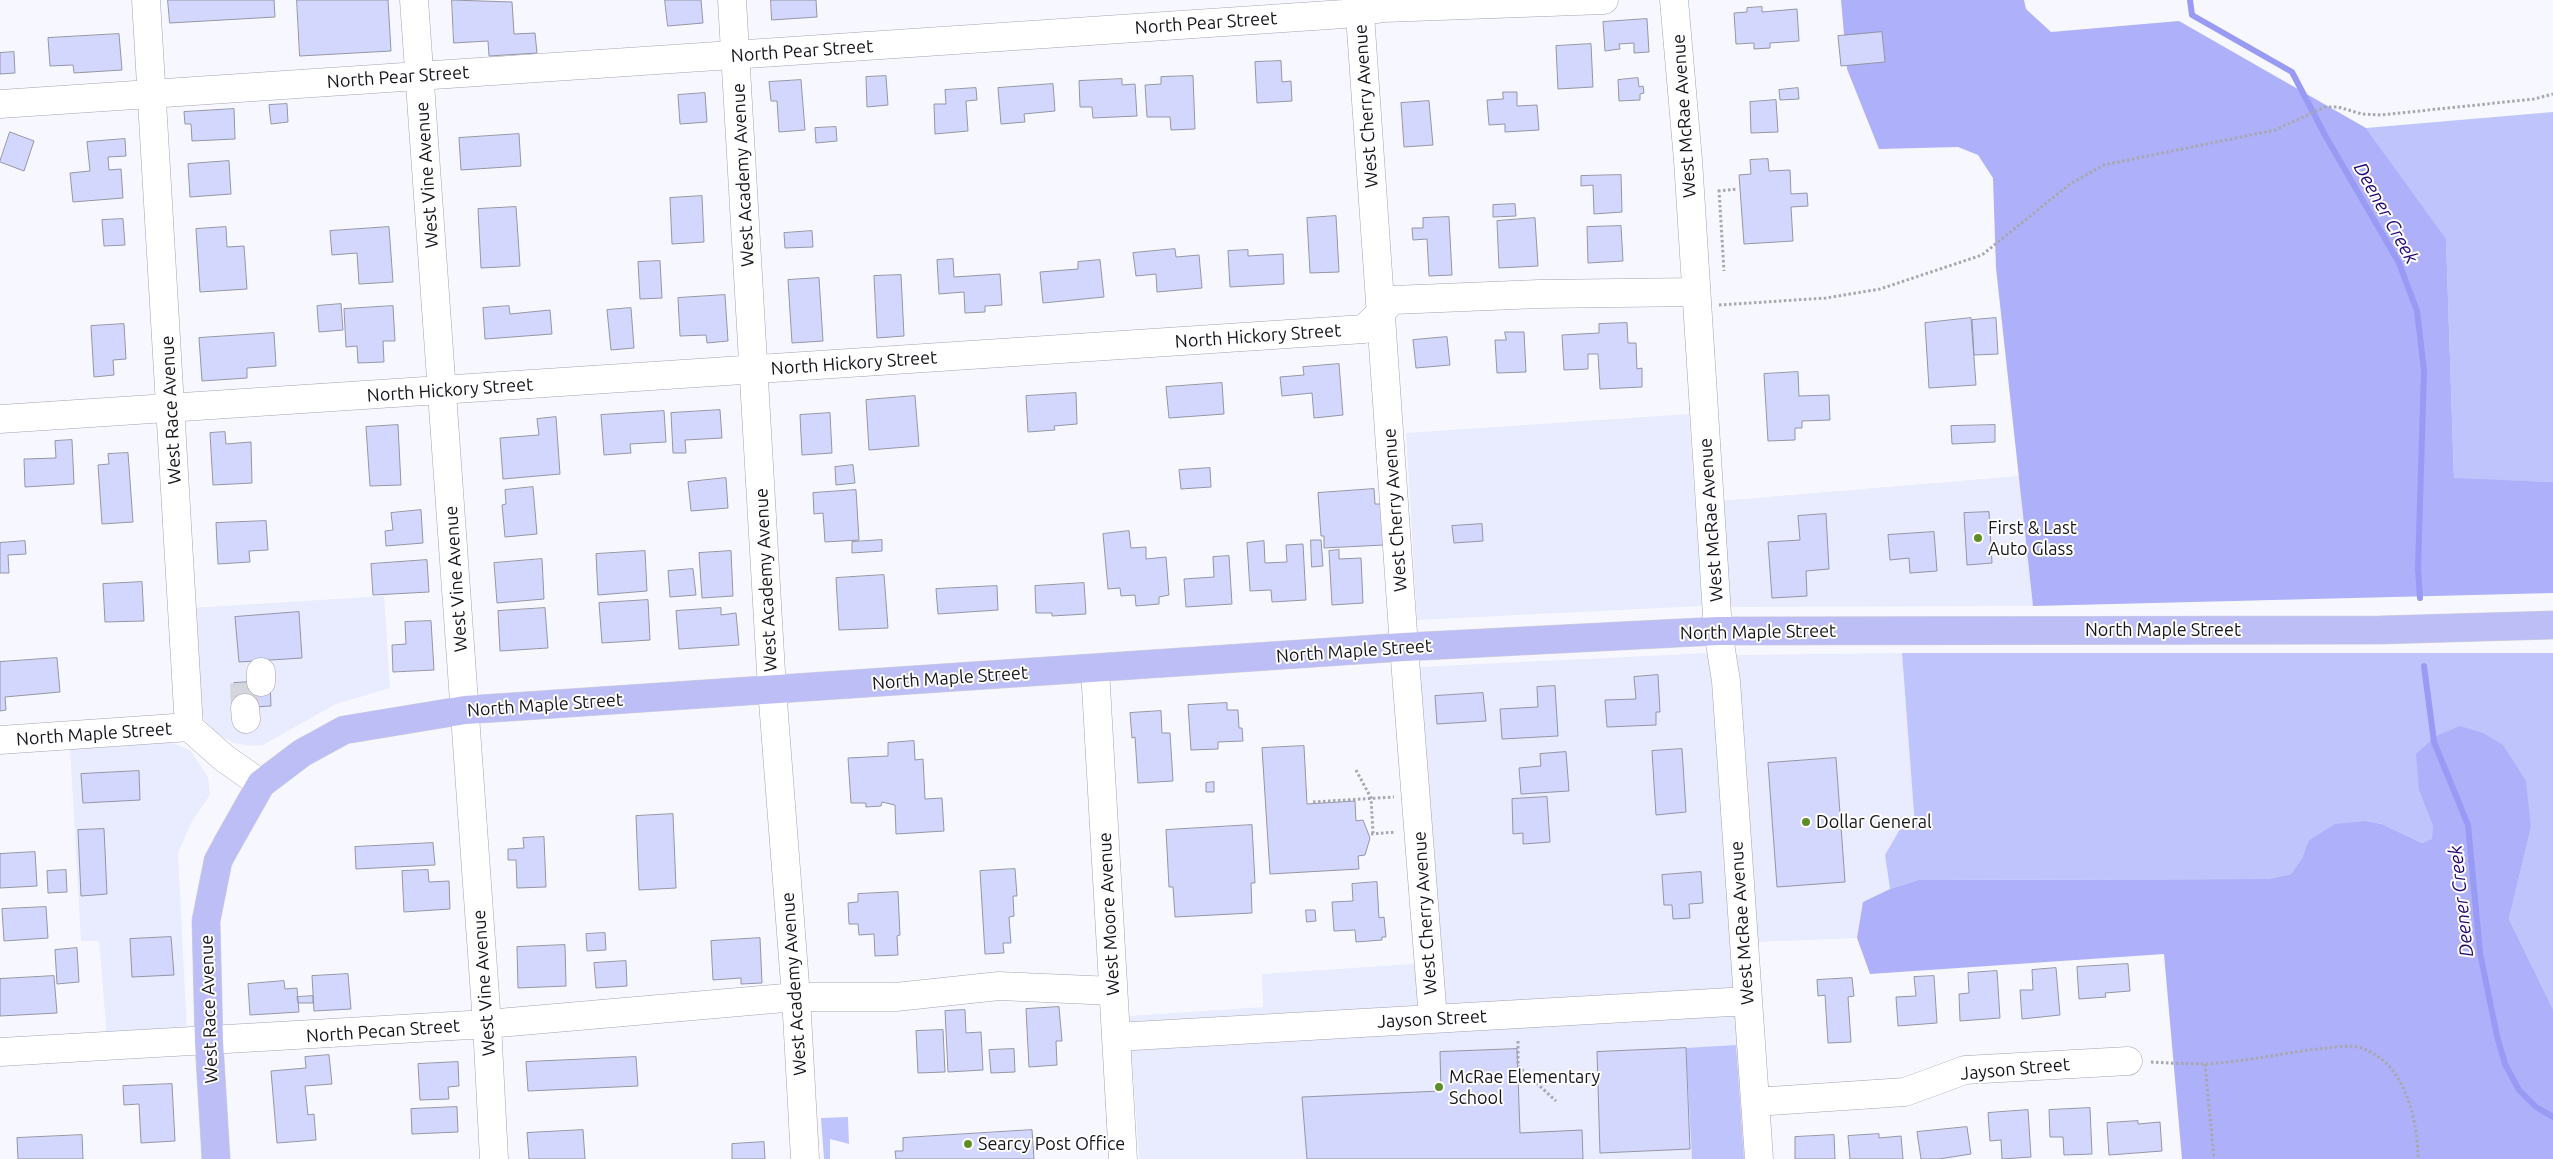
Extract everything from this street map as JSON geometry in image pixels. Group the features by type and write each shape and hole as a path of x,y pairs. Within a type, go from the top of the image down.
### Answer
{"main road":[{"name":"North Maple Street","path":"218,861 262,784 302,753 344,730 465,710 1404,647 1718,631 2380,630 2553,625"},
{"name":"West Race Avenue","path":"216,1159 209,1042 206,921 218,861"}],"street":[{"name":"West Race Avenue","path":"146,0 189,727"},
{"name":"West Vine Avenue","path":"414,0 487,1024 494,1159"},
{"name":"West Academy Avenue","path":"732,0 755,369 772,689 796,998 805,1159"},
{"name":"North Pear Street","path":"0,104 736,55 1359,6 1604,0"},
{"name":"West McRae Avenue","path":"1674,0 1697,300 1718,631 1726,681 1759,1159"},
{"name":"West Cherry Avenue","path":"1359,6 1404,647 1433,1019"},
{"name":"North Hickory Street","path":"0,419 1364,329 1393,300 1539,294 1697,300"},
{"name":"West Moore Avenue","path":"1095,669 1123,1159"},
{"name":"North Maple Street","path":"0,740 189,727"},
{"path":"189,727 224,758 262,784"},
{"name":"North Pecan Street","path":"0,1052 209,1042 487,1024 796,998 896,997 999,986 1113,991"},
{"name":"Jayson Street","path":"1116,1037 1748,1001"},
{"name":"Jayson Street","path":"1755,1102 1906,1092 1965,1070 2128,1061"}],"path":[{"path":"1697,300 1826,298 1880,288 1982,255 2070,184 2104,165 2275,130 2325,107 2338,107 2362,114 2381,114 2534,99 2553,94"},
{"path":"1712,191 1737,189"},
{"path":"1719,190 1724,271"},
{"path":"1356,770 1371,798 1373,834"},
{"path":"1313,802 1402,796"},
{"path":"1518,1041 1518,1066 1556,1101"},
{"path":"2128,1061 2205,1064 2317,1049 2347,1046 2362,1048 2375,1054 2399,1081 2409,1101 2418,1139 2418,1159"},
{"path":"2205,1064 2214,1159"}],"shaded area":[{"path":"1841,0 2024,0 2026,9 2051,32 2179,21 2366,128 2446,239 2454,478 2553,482 2553,593 2033,606 1996,268 1993,178 1978,155 1958,147 1879,149 1847,69"},
{"path":"2553,112 2553,482 2454,479 2446,240 2366,128"},
{"path":"1689,414 1702,606 1417,620 1406,433"},
{"path":"2019,476 2033,606 1725,607 1719,501"},
{"path":"384,596 390,688 336,704 263,745 251,746 234,743 216,733 203,718 197,706 191,608"},
{"path":"1709,653 1734,944 1748,1159 1139,1159 1129,1016 1263,1007 1262,974 1443,962 1419,667"},
{"path":"1902,653 1915,827 1900,829 1885,855 1890,889 1863,902 1857,938 1758,942 1733,655"},
{"path":"1902,653 2553,653 2553,1009 2509,919 2531,828 2419,791 2433,827 2433,839 2422,843 2382,824 2366,821 2308,841 2302,858 2291,874 2267,879 1918,880 1890,889 1885,855 1900,829 1915,827"},
{"path":"2460,726 2483,733 2503,745 2526,781 2531,828 2509,919 2553,1009 2553,1159 2182,1159 2164,954 1870,974 1857,938 1863,902 1890,889 1918,880 2267,879 2291,874 2302,858 2308,841 2335,824 2366,821 2382,824 2422,843 2432,839 2433,827 2419,791 2416,754 2436,736"},
{"path":"158,741 175,744 190,750 208,777 210,795 191,823 178,853 187,1033 107,1037 99,941 81,941 70,747"},
{"path":"1736,1045 1744,1159 1692,1159 1686,1048"},
{"path":"848,1117 849,1144 830,1139 830,1159 824,1159 821,1118"}],"building":[{"path":"168,0 274,0 275,17 170,23"},
{"path":"297,0 388,0 391,51 300,56"},
{"path":"452,0 512,2 514,34 535,33 537,53 489,56 488,41 454,43"},
{"path":"665,0 701,0 703,23 668,26"},
{"path":"771,0 816,0 817,17 772,20"},
{"path":"1762,7 1762,12 1797,9 1799,41 1770,43 1770,48 1754,49 1754,43 1736,44 1734,13 1747,12 1747,8"},
{"path":"1647,19 1649,52 1634,53 1634,43 1619,44 1620,49 1605,51 1603,22"},
{"path":"1882,32 1885,62 1841,66 1838,36"},
{"path":"119,34 122,70 74,73 73,65 50,66 48,38"},
{"path":"1591,44 1593,87 1558,89 1556,46"},
{"path":"14,52 15,73 0,74 0,53"},
{"path":"1281,61 1282,82 1291,81 1292,101 1257,103 1255,62"},
{"path":"886,76 888,105 867,107 866,77"},
{"path":"1193,76 1195,129 1171,130 1170,117 1147,117 1145,85 1161,84 1161,77"},
{"path":"1638,78 1639,87 1643,86 1644,93 1640,94 1640,100 1619,101 1618,80"},
{"path":"1122,79 1122,85 1135,84 1137,116 1093,118 1092,107 1080,107 1079,81"},
{"path":"801,80 805,130 779,132 777,101 771,101 769,82"},
{"path":"1053,84 1055,111 1024,114 1025,122 1001,124 998,88"},
{"path":"976,88 977,100 966,101 968,131 935,134 934,104 946,104 945,90"},
{"path":"1798,88 1799,99 1780,100 1779,90"},
{"path":"1503,92 1517,92 1517,106 1537,105 1539,130 1505,132 1505,124 1489,125 1487,100 1503,99"},
{"path":"705,93 707,122 680,124 678,95"},
{"path":"1776,100 1778,132 1751,133 1750,102"},
{"path":"1429,101 1433,145 1404,147 1401,103"},
{"path":"287,104 288,122 271,124 269,105"},
{"path":"234,109 235,139 192,141 191,124 185,124 184,112"},
{"path":"836,127 837,141 816,143 815,128"},
{"path":"10,132 34,141 24,171 0,162"},
{"path":"519,134 521,166 461,170 459,138"},
{"path":"125,139 126,156 108,157 109,170 121,169 123,198 73,202 70,173 90,171 87,142"},
{"path":"1768,159 1769,171 1790,170 1791,194 1807,193 1808,206 1791,207 1793,241 1744,244 1739,175 1751,174 1750,160"},
{"path":"229,161 231,194 190,197 188,164"},
{"path":"1621,175 1622,212 1594,214 1593,185 1581,186 1581,176"},
{"path":"702,196 704,242 672,244 670,198"},
{"path":"1515,204 1516,216 1493,217 1493,205"},
{"path":"516,207 520,266 481,268 478,209"},
{"path":"1336,216 1339,272 1310,273 1307,218"},
{"path":"1449,217 1452,275 1429,276 1427,239 1413,240 1412,228 1423,228 1423,218"},
{"path":"1535,218 1538,266 1499,268 1497,221"},
{"path":"123,219 125,245 104,246 102,220"},
{"path":"1621,226 1623,261 1588,263 1587,227"},
{"path":"226,227 227,247 244,246 247,289 200,292 196,229"},
{"path":"389,227 393,282 359,284 357,253 332,255 330,231"},
{"path":"812,231 813,247 785,248 784,233"},
{"path":"1175,249 1176,257 1199,255 1202,288 1157,292 1156,274 1136,276 1133,253"},
{"path":"1248,250 1248,256 1283,254 1284,284 1230,287 1228,251"},
{"path":"953,259 954,277 1000,274 1002,305 985,306 985,312 965,313 964,292 939,294 937,260"},
{"path":"1100,260 1104,297 1043,303 1040,272 1078,269 1078,262"},
{"path":"660,261 662,298 640,299 638,262"},
{"path":"901,275 904,336 877,338 874,276"},
{"path":"819,278 823,341 792,343 788,280"},
{"path":"725,295 728,341 707,343 706,335 680,336 678,298"},
{"path":"341,304 343,330 319,332 317,306"},
{"path":"393,306 395,341 383,341 384,362 358,363 357,346 346,347 344,309"},
{"path":"509,306 510,314 550,310 552,334 485,339 483,308"},
{"path":"631,308 634,348 611,350 607,310"},
{"path":"1971,318 1976,385 1929,388 1925,323"},
{"path":"1996,318 1998,354 1974,355 1972,320"},
{"path":"1627,323 1628,343 1636,343 1637,369 1642,368 1642,387 1600,389 1598,354 1588,354 1588,369 1564,370 1562,335 1599,333 1599,324"},
{"path":"124,324 126,359 113,360 114,375 94,377 91,326"},
{"path":"1505,332 1524,332 1526,372 1497,373 1495,340 1506,340"},
{"path":"274,333 276,366 247,368 247,378 202,381 199,338"},
{"path":"1447,337 1450,365 1416,368 1413,340"},
{"path":"1339,364 1343,415 1314,418 1312,393 1282,396 1280,377 1304,375 1303,367"},
{"path":"1798,372 1799,396 1829,395 1830,420 1802,421 1802,428 1795,428 1795,440 1768,441 1764,374"},
{"path":"1222,383 1224,414 1169,418 1166,387"},
{"path":"1076,393 1077,424 1054,426 1055,430 1028,432 1026,396"},
{"path":"915,396 919,446 869,450 866,400"},
{"path":"720,410 722,438 685,440 686,453 673,453 671,413"},
{"path":"664,411 666,442 630,444 631,453 604,455 601,415"},
{"path":"830,413 832,453 802,455 800,415"},
{"path":"556,417 560,474 503,479 500,438 539,435 537,419"},
{"path":"398,425 401,485 370,486 366,427"},
{"path":"1995,425 1995,442 1952,444 1951,426"},
{"path":"225,432 226,444 251,442 252,483 213,485 210,433"},
{"path":"72,440 74,484 25,487 24,459 56,458 55,441"},
{"path":"128,453 133,522 102,524 98,465 109,464 108,454"},
{"path":"853,465 855,483 836,485 835,467"},
{"path":"1210,468 1211,487 1181,489 1179,470"},
{"path":"726,478 728,508 691,511 688,482"},
{"path":"533,487 537,534 505,537 502,505 506,504 505,490"},
{"path":"1374,489 1375,504 1381,504 1384,545 1324,548 1324,536 1321,536 1318,493"},
{"path":"856,490 859,540 825,542 823,513 814,514 813,493"},
{"path":"421,510 423,543 386,546 385,531 393,530 391,513"},
{"name":"First & Last Auto Glass","path":"1989,512 1992,563 1967,565 1964,513"},
{"path":"1826,514 1829,569 1806,571 1807,596 1772,598 1768,542 1800,540 1798,516"},
{"path":"266,521 268,550 249,551 250,562 218,564 216,523"},
{"path":"1482,524 1483,541 1454,543 1452,526"},
{"path":"1129,531 1131,548 1146,547 1146,559 1166,557 1169,595 1159,597 1159,604 1136,606 1135,595 1121,596 1120,588 1108,589 1103,534"},
{"path":"1934,532 1937,571 1910,573 1909,558 1890,560 1888,535"},
{"path":"882,540 882,551 852,553 852,542"},
{"path":"1311,540 1321,540 1323,566 1312,567"},
{"path":"25,541 26,554 8,555 9,573 0,573 0,543"},
{"path":"1264,541 1265,563 1287,562 1286,545 1303,544 1306,600 1272,602 1271,590 1250,591 1247,543"},
{"path":"1339,550 1339,559 1361,558 1363,603 1332,605 1329,551"},
{"path":"645,551 647,591 598,595 596,554"},
{"path":"731,551 733,596 702,598 699,553"},
{"path":"1229,556 1232,604 1186,607 1184,579 1214,577 1213,557"},
{"path":"542,559 544,599 497,603 494,563"},
{"path":"427,560 429,592 373,595 371,564"},
{"path":"693,569 696,595 670,597 668,571"},
{"path":"884,575 888,628 839,630 836,578"},
{"path":"142,582 144,621 105,622 103,584"},
{"path":"1084,583 1086,614 1052,616 1052,613 1036,613 1035,586"},
{"path":"997,586 998,610 938,614 936,589"},
{"path":"648,600 650,640 602,643 599,603"},
{"path":"545,608 548,648 500,651 498,611"},
{"path":"721,608 721,615 736,613 739,645 679,649 676,611"},
{"path":"299,612 302,658 239,662 235,617"},
{"path":"431,621 434,670 393,672 392,645 406,644 405,622"},
{"path":"57,658 60,692 5,697 6,710 0,711 0,662"},
{"path":"1658,675 1660,712 1656,712 1656,725 1607,727 1605,700 1636,699 1634,677"},
{"path":"270,681 271,706 236,708 234,683"},
{"path":"1555,686 1558,736 1502,739 1500,709 1538,707 1537,687"},
{"path":"1483,693 1486,721 1437,724 1435,696"},
{"path":"1227,703 1227,710 1238,710 1239,728 1242,728 1243,741 1218,742 1218,749 1191,750 1188,705"},
{"path":"1161,711 1162,733 1170,733 1173,781 1138,783 1135,737 1132,738 1130,713"},
{"path":"914,741 915,760 923,759 925,799 942,798 944,831 896,834 895,805 882,802 881,806 866,807 866,803 851,803 848,758 888,756 888,743"},
{"path":"1304,746 1307,804 1355,801 1356,821 1363,820 1370,838 1365,855 1358,856 1359,869 1270,874 1262,748"},
{"path":"1682,749 1686,812 1656,815 1652,751"},
{"path":"1566,752 1569,791 1521,794 1519,768 1541,766 1540,754"},
{"name":"Dollar General","path":"1836,758 1845,882 1777,887 1768,763"},
{"path":"139,771 140,800 83,803 81,774"},
{"path":"1214,782 1214,792 1206,792 1206,783"},
{"path":"1547,797 1550,842 1523,844 1523,833 1513,834 1512,799"},
{"path":"673,814 676,888 639,890 636,816"},
{"path":"1252,825 1255,883 1251,883 1252,913 1175,917 1173,887 1169,887 1166,830"},
{"path":"104,829 107,894 81,896 78,830"},
{"path":"544,837 546,887 517,888 516,860 508,860 508,849 524,848 523,838"},
{"path":"433,843 435,865 356,869 355,847"},
{"path":"35,852 37,886 0,888 0,854"},
{"path":"1015,869 1017,896 1013,896 1014,916 1009,917 1011,943 1003,943 1004,953 985,954 980,871"},
{"path":"66,870 67,892 48,893 47,871"},
{"path":"428,870 429,882 449,881 450,909 404,912 402,871"},
{"path":"1701,872 1703,903 1689,904 1690,918 1673,919 1672,905 1664,905 1662,875"},
{"path":"1377,882 1379,918 1384,917 1386,937 1382,937 1382,940 1356,942 1355,930 1334,931 1332,902 1353,901 1352,884"},
{"path":"898,892 900,935 897,936 898,955 875,956 874,934 859,935 858,924 849,924 848,903 858,902 858,894"},
{"path":"46,907 48,938 4,941 2,909"},
{"path":"1306,910 1315,910 1316,921 1307,922"},
{"path":"605,933 606,950 587,951 586,934"},
{"path":"171,937 174,975 132,977 130,939"},
{"path":"760,938 762,983 741,984 741,978 713,980 711,941"},
{"path":"565,945 566,986 518,988 517,947"},
{"path":"77,948 79,982 57,984 55,950"},
{"path":"626,961 627,986 596,988 594,963"},
{"path":"2128,964 2130,991 2105,993 2106,997 2079,999 2077,967"},
{"path":"2056,968 2060,1015 2022,1019 2020,990 2033,990 2032,970"},
{"path":"1997,971 2000,1018 1960,1021 1959,994 1969,993 1968,973"},
{"path":"348,974 351,1009 314,1011 312,976"},
{"path":"54,976 57,1013 0,1016 0,979"},
{"path":"1934,976 1937,1023 1898,1026 1896,997 1916,996 1914,977"},
{"path":"1852,978 1854,996 1848,997 1851,1042 1828,1043 1825,995 1818,996 1817,980"},
{"path":"284,981 285,989 297,988 299,1012 250,1015 248,984"},
{"path":"313,996 313,1003 298,1003 297,997"},
{"path":"1059,1007 1062,1041 1056,1041 1057,1065 1029,1067 1026,1009"},
{"path":"965,1010 966,1033 981,1032 983,1070 948,1072 945,1011"},
{"path":"943,1030 945,1072 918,1073 916,1031"},
{"path":"1686,1048 1690,1149 1600,1153 1597,1052"},
{"path":"1014,1049 1015,1072 991,1073 989,1050"},
{"path":"1517,1049 1520,1133 1582,1130 1583,1159 1307,1159 1302,1097 1441,1091 1440,1052"},
{"path":"329,1055 332,1084 305,1086 308,1115 314,1114 316,1140 277,1143 271,1071 306,1068 305,1057"},
{"path":"636,1057 638,1086 528,1091 526,1062"},
{"path":"458,1062 459,1086 448,1087 449,1099 420,1100 418,1064"},
{"path":"172,1084 175,1141 141,1143 139,1104 124,1105 123,1086"},
{"path":"457,1107 458,1132 412,1134 411,1109"},
{"path":"2090,1108 2092,1154 2064,1155 2063,1137 2050,1137 2049,1110"},
{"path":"2028,1110 2031,1157 2002,1159 2001,1140 1990,1141 1988,1113"},
{"path":"2138,1121 2138,1124 2160,1122 2162,1151 2109,1155 2107,1123"},
{"path":"1967,1127 1971,1154 1939,1159 1921,1159 1917,1132"},
{"path":"583,1130 585,1159 529,1159 527,1133"},
{"name":"Searcy Post Office","path":"1032,1130 1034,1159 896,1159 895,1151 903,1151 903,1138"},
{"path":"1879,1134 1879,1138 1901,1136 1903,1159 1850,1159 1848,1136"},
{"path":"82,1135 83,1159 18,1159 17,1138"},
{"path":"1834,1135 1835,1159 1795,1159 1795,1137"},
{"path":"764,1142 765,1159 732,1159 732,1144"}],"waterway":[{"name":"Deener Creek","path":"2190,0 2192,15 2292,72 2326,137 2399,263 2417,311 2424,370 2418,569 2420,598"},
{"name":"Deener Creek","path":"2424,666 2434,742 2468,825 2480,953 2497,1036 2505,1064 2519,1090 2536,1107 2553,1117"}],"tunnel":[{"path":"244,683 245,708"}],"place":[{"name":"First & Last Auto Glass","path":"1978,538"},
{"name":"Dollar General","path":"1806,822"},
{"name":"McRae Elementary School","path":"1439,1087"},
{"name":"Searcy Post Office","path":"968,1144"}]}
